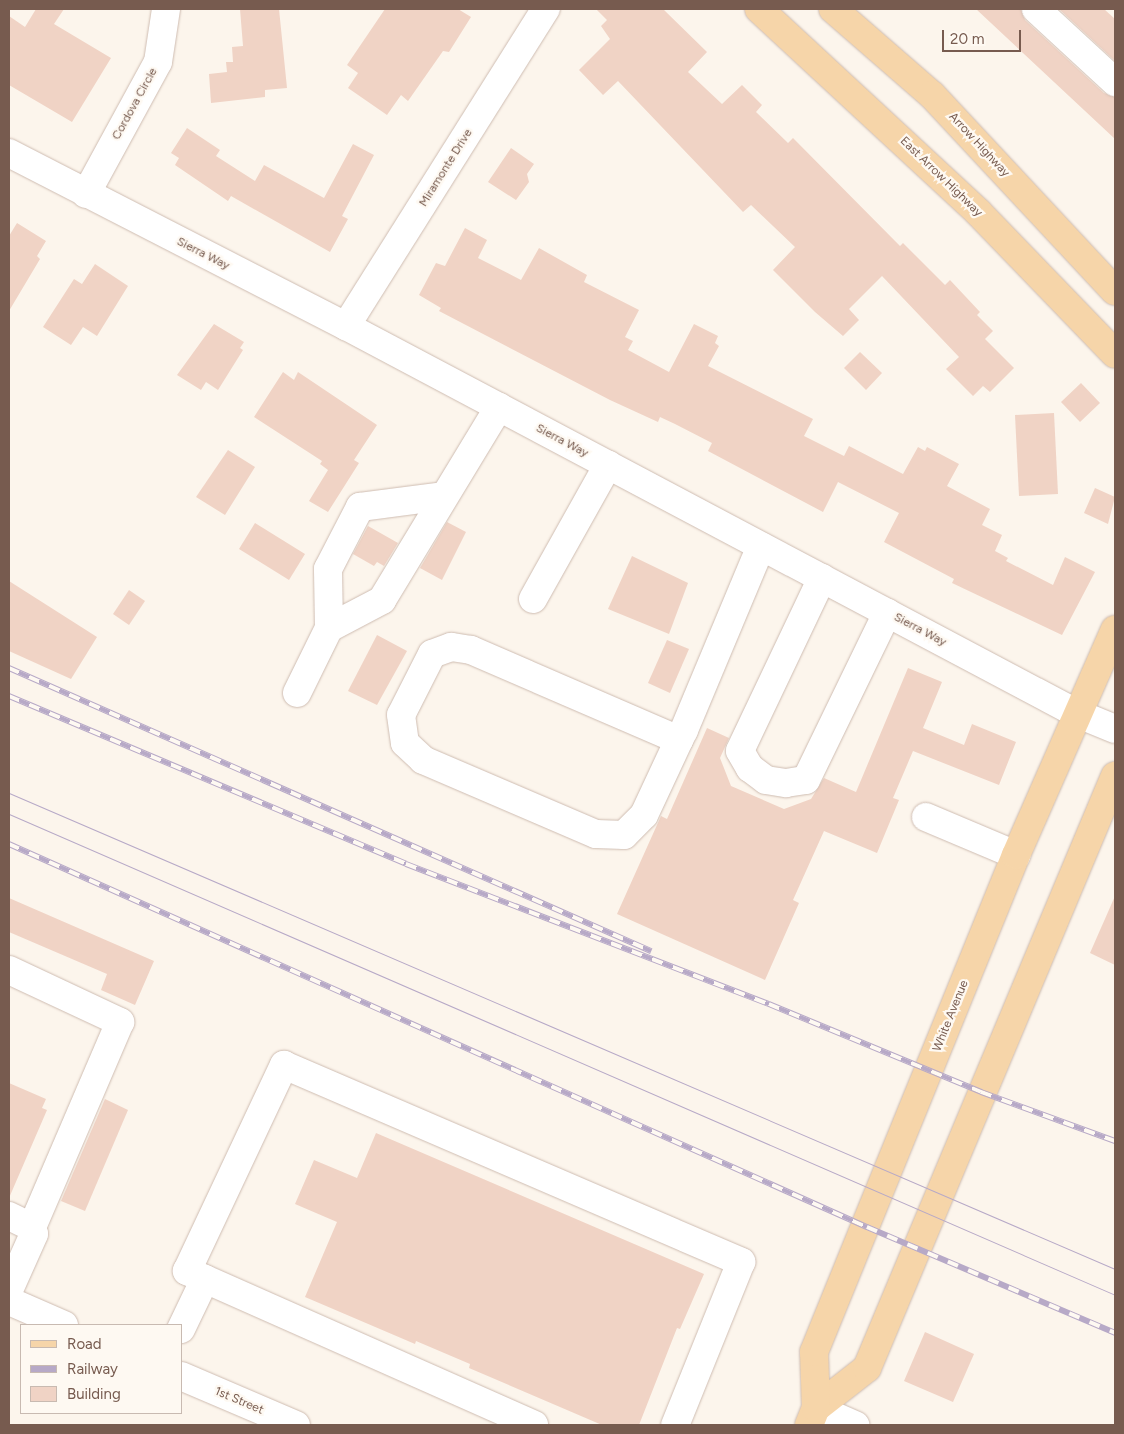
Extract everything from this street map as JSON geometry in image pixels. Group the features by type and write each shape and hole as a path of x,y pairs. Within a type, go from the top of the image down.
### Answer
{"main road":[{"name":"East Arrow Highway","path":"759,9 978,212 1115,354"},
{"name":"Arrow Highway","path":"834,9 932,95 1115,290"},
{"name":"White Avenue","path":"812,1417 814,1352 1016,854 1076,714 1115,630"},
{"path":"812,1417 867,1368 1115,776"}],"street":[{"name":"Cordova Circle","path":"86,194 158,62 166,9"},
{"name":"Miramonte Drive","path":"346,326 546,9"},
{"path":"1036,9 1115,82"},
{"name":"Sierra Way","path":"9,153 346,326 1076,714 1115,729"},
{"path":"330,628 382,600 443,496 499,407"},
{"path":"533,599 608,465"},
{"path":"297,693 330,628 328,570 360,507 443,496"},
{"path":"679,740 472,650 451,646 432,654 401,715 406,743 423,760 596,834 624,835 644,814 679,740 761,546"},
{"path":"822,578 740,752 750,768 766,780 786,783 806,780 887,612"},
{"path":"926,817 1016,854"},
{"path":"9,970 120,1022 20,1222 34,1234 9,1290"},
{"path":"534,1425 187,1271 284,1065 741,1262 675,1425"},
{"path":"182,1327 205,1279"},
{"path":"9,1301 62,1324"},
{"name":"1st Street","path":"182,1376 296,1425"},
{"path":"812,1417 855,1425"}],"building":[{"path":"36,9 64,9 54,24 111,58 72,122 9,85 9,16 25,27"},
{"path":"240,9 279,9 287,88 265,90 265,97 211,103 209,74 227,72 226,62 233,62 232,47 243,46"},
{"path":"385,9 458,9 471,17 449,52 443,51 408,101 401,95 387,115 348,88 358,73 347,65"},
{"path":"596,9 663,9 707,52 688,72 722,104 742,85 762,105 756,112 788,143 793,138 900,246 903,243 945,285 950,280 980,312 977,315 993,331 985,339 1014,368 990,392 983,386 973,396 946,369 959,357 882,276 849,309 859,320 843,336 815,312 773,270 795,247 751,205 743,212 618,81 603,95 579,70 610,39 601,26 607,20"},
{"path":"976,9 1021,9 1025,20 1104,93 1115,97 1115,139"},
{"path":"1059,9 1104,9 1115,19 1115,61"},
{"path":"187,128 220,150 216,156 255,181 264,165 324,198 353,144 374,155 342,216 348,219 330,252 231,196 228,201 175,165 179,158 171,153"},
{"path":"511,148 534,164 527,174 529,182 516,200 488,182"},
{"path":"17,223 46,241 37,256 40,259 9,311 9,236"},
{"path":"465,228 487,240 478,258 521,280 539,248 587,275 584,282 639,310 625,337 633,341 628,350 669,372 694,324 718,336 715,343 719,346 708,366 813,419 804,436 844,456 849,446 903,474 918,447 925,451 927,447 959,464 947,486 990,509 982,525 1002,535 995,551 1008,558 1006,561 1053,585 1065,557 1095,572 1062,635 952,583 954,579 884,542 899,513 838,482 823,512 708,451 712,443 660,417 658,422 610,400 439,311 441,308 419,295 436,263 445,266"},
{"path":"95,264 128,286 97,336 83,327 71,345 43,327 74,279 82,284"},
{"path":"214,324 244,342 240,348 243,350 218,390 206,382 201,390 177,375"},
{"path":"860,352 882,373 866,390 844,368"},
{"path":"283,372 294,380 298,372 377,425 354,460 359,463 328,512 309,501 328,470 320,464 322,461 254,417"},
{"path":"1081,383 1100,403 1080,422 1061,402"},
{"path":"1054,413 1058,494 1019,496 1015,415"},
{"path":"228,450 255,467 225,515 196,497"},
{"path":"1095,488 1115,497 1108,524 1084,513"},
{"path":"447,522 466,532 442,580 420,568"},
{"path":"255,523 305,554 289,580 239,549"},
{"path":"368,526 398,543 384,566 377,562 374,566 353,554"},
{"path":"632,556 688,583 669,634 608,609"},
{"path":"9,581 97,637 71,679 9,651"},
{"path":"129,590 145,601 129,625 113,614"},
{"path":"377,635 407,651 377,705 348,691"},
{"path":"667,640 689,649 670,693 648,683"},
{"path":"908,668 942,682 923,728 964,745 972,724 1016,742 999,785 913,751 893,798 899,800 877,853 824,831 793,900 799,903 765,980 617,914 661,816 667,819 707,728 729,738 720,758 731,786 784,809 811,799 824,778 856,792"},
{"path":"1115,896 1115,965 1090,953"},
{"path":"9,898 154,961 135,1005 101,990 107,974 9,932"},
{"path":"9,1083 46,1099 42,1108 47,1110 9,1198"},
{"path":"105,1099 128,1110 85,1211 61,1201"},
{"path":"376,1133 704,1274 680,1329 677,1328 639,1425 602,1425 469,1368 470,1364 416,1341 415,1344 305,1297 337,1222 295,1204 314,1160 357,1178"},
{"path":"925,1332 974,1354 953,1402 904,1381"}],"tram line":[{"path":"9,793 1115,1269"},
{"path":"9,814 1115,1295"}],"railway":[{"path":"9,668 651,951"},
{"path":"9,696 406,864 769,1004 981,1092 1115,1141"},
{"path":"9,844 867,1227 1115,1333"}]}
